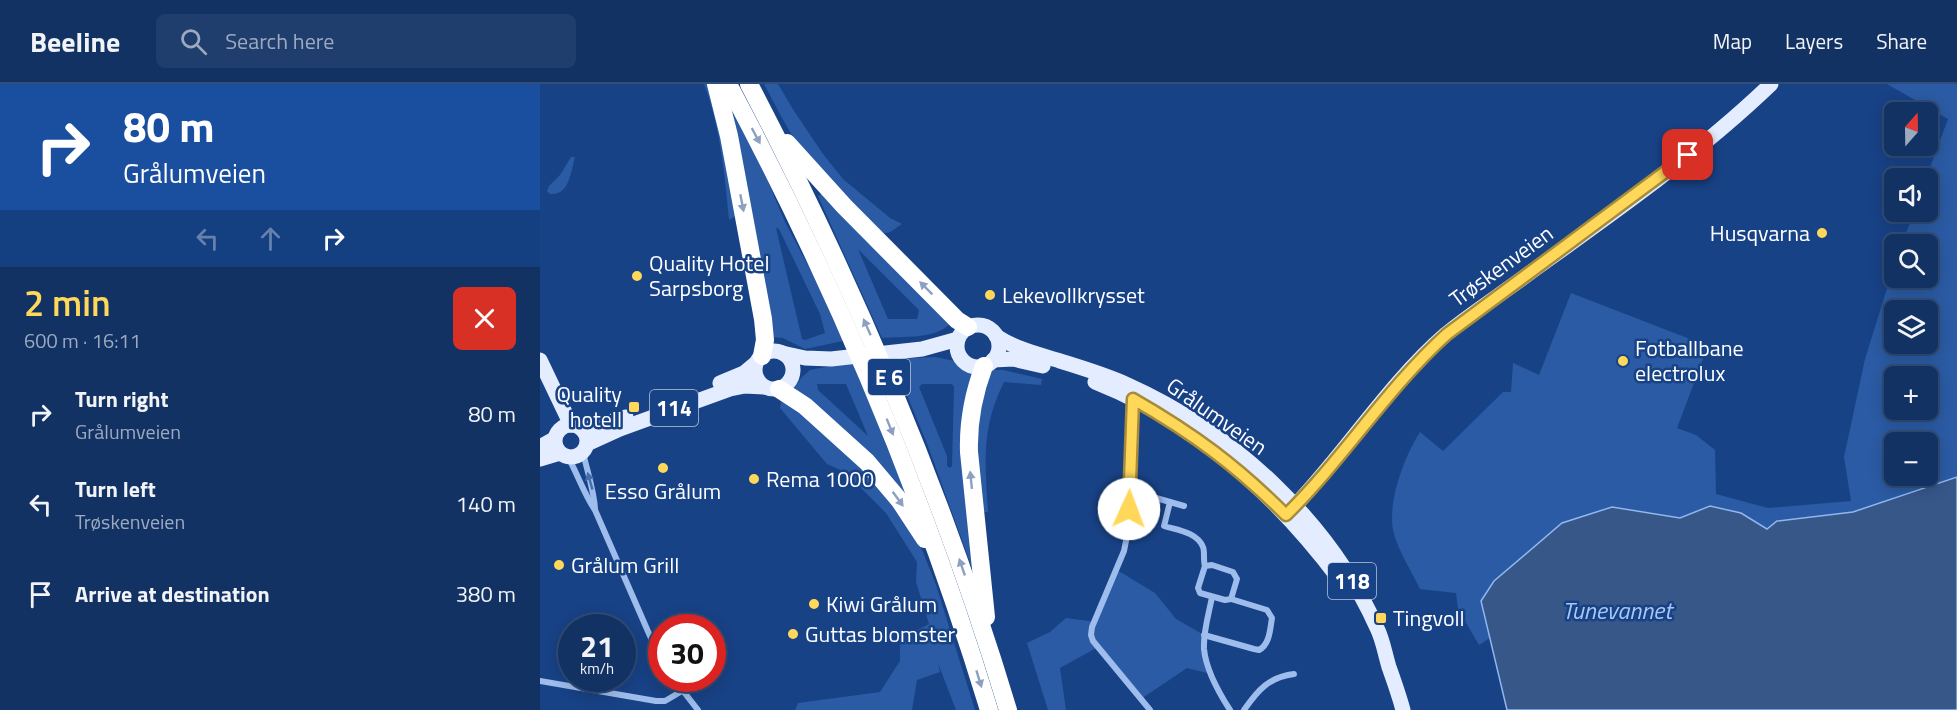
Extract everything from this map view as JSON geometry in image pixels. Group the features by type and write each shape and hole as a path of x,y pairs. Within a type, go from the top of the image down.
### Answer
{"highway":[{"path":"716,84 729,136 763,319 765,340 759,359"},
{"name":"E 6","path":"729,84 793,208 849,331 908,475 941,564 989,710"},
{"name":"E 6","path":"749,84 838,262 888,376 946,523 1008,710"},
{"name":"E 6","path":"769,122 850,213 957,320 963,333"},
{"name":"E 6","path":"987,642 986,610 969,445 972,403 988,363"},
{"name":"E 6","path":"771,388 805,406 873,468 900,501 941,564"}],"main road":[{"name":"Trøskenveien","path":"1291,511 1398,384 1447,334 1688,155 1771,84"},
{"path":"961,358 958,352 963,333 975,325 987,327 996,336 999,349 988,363"},
{"name":"114","path":"560,446 560,428 581,438 631,425 730,388 745,386 771,388 787,384 792,376 814,362 922,349 963,333"},
{"name":"Grålumveien","path":"996,336 1029,352 1127,384 1198,424 1233,449 1291,511"},
{"name":"114","path":"922,349 961,358 969,365 988,363"},
{"name":"114","path":"581,438 744,373 772,351 814,362"},
{"path":"783,353 793,365 792,376"},
{"path":"759,359 755,374 757,379 771,388"},
{"name":"Grålumveien","path":"988,363 1013,359 1033,363 1097,383 1133,399 1203,442 1313,527 1351,579 1378,629 1403,710"},
{"path":"542,363 581,438"},
{"path":"542,363 560,446"},
{"name":"114","path":"540,447 560,446 579,455 581,438"},
{"name":"114","path":"540,459 560,446"}],"street":[{"path":"1127,384 1133,399 1128,531 1124,551 1092,627 1091,635 1150,710"},
{"path":"581,438 595,510"},
{"path":"560,446 595,510 648,631"},
{"path":"1156,498 1184,506"},
{"path":"1170,502 1164,526 1190,534 1204,548 1205,566 1198,588 1200,593 1267,610 1272,618 1269,635 1262,648 1254,649 1204,635"},
{"path":"1205,566 1212,565 1233,572 1237,579 1230,599"},
{"path":"1212,597 1204,635 1204,650 1211,674 1230,710"},
{"path":"1244,710 1265,685 1280,676 1294,674"},
{"path":"540,681 656,701 665,701 680,692"},
{"path":"683,692 698,710"}],"shaded area":[{"path":"704,84 710,84 736,216 729,220 718,133"},
{"path":"764,84 778,84 823,154 843,179 890,218 902,224 888,233 880,231 847,201 802,151"},
{"path":"1887,84 1957,84 1957,477 1938,483 1938,432 1884,432 1884,486 1930,486 1853,512 1777,521 1767,529 1741,513 1710,506 1680,518 1612,507 1562,523 1494,581 1481,601 1490,638 1479,645 1458,609 1456,593 1420,589 1399,548 1392,522 1394,496 1414,442 1420,432 1443,451 1503,392 1511,392 1513,363 1539,375 1571,293 1708,346 1677,428 1696,435 1715,450 1716,494 1768,508 1851,501 1844,457 1865,359 1887,288 1938,288 1938,234 1906,234 1910,222 1938,222 1938,168 1930,168 1934,156 1938,156 1938,146 1948,119 1938,113 1938,102 1918,102"},
{"path":"736,116 843,341 805,349 783,338 770,337 729,117","holes":["776,228 779,229 820,314 825,333 805,340 802,339"]},
{"path":"571,157 575,157 568,182 561,191 550,194 547,191 549,186 560,175"},
{"path":"824,192 952,322 945,328 929,334 882,338 818,196","holes":["858,249 919,310 917,319 888,319"]},
{"path":"935,357 955,361 974,371 977,582 928,446 892,359","holes":["922,384 952,384 954,387 952,466 950,468 947,466 947,456 919,387"]},
{"path":"853,362 914,515 793,389 810,370","holes":["817,384 846,384 868,436 818,390"]},
{"path":"992,370 1003,370 1042,379 1041,385 1004,382 991,415 986,446 988,512 980,512 974,450 979,404"},
{"path":"782,398 841,444 907,521 936,585 975,710 956,710 938,663 940,672 917,680 912,710 795,710 798,703 880,692 900,661 900,639 929,624 916,582 917,562 886,513 845,472 827,464 780,408"},
{"path":"1117,570 1155,593 1176,619 1204,635 1211,674 1187,668 1141,699 1098,647 1060,668 1066,710 1048,710 1027,643 1050,632 1066,618 1096,622"}],"water":[{"name":"Tunevannet","path":"1957,477 1957,710 1507,710 1481,601 1494,581 1562,523 1612,507 1680,518 1710,506 1741,513 1767,529 1777,521 1853,512 1930,486 1938,486 1938,483"}],"place":[{"name":"Husqvarna","path":"1822,233"},
{"name":"Quality Hotel Sarpsborg","path":"637,276"},
{"name":"Lekevollkrysset","path":"990,295"},
{"name":"Fotballbane electrolux","path":"1623,361"},
{"name":"Quality hotell","path":"634,407"},
{"name":"Esso Grålum","path":"663,468"},
{"name":"Rema 1000","path":"754,479"},
{"name":"Grålum Grill","path":"559,565"},
{"name":"Kiwi Grålum","path":"814,604"},
{"name":"Tingvoll","path":"1381,618"},
{"name":"Guttas blomster","path":"793,634"}],"route":[{"path":"1129,509 1133,399 1203,442 1254,483 1286,515 1318,481 1398,384 1447,334 1688,155"}]}
